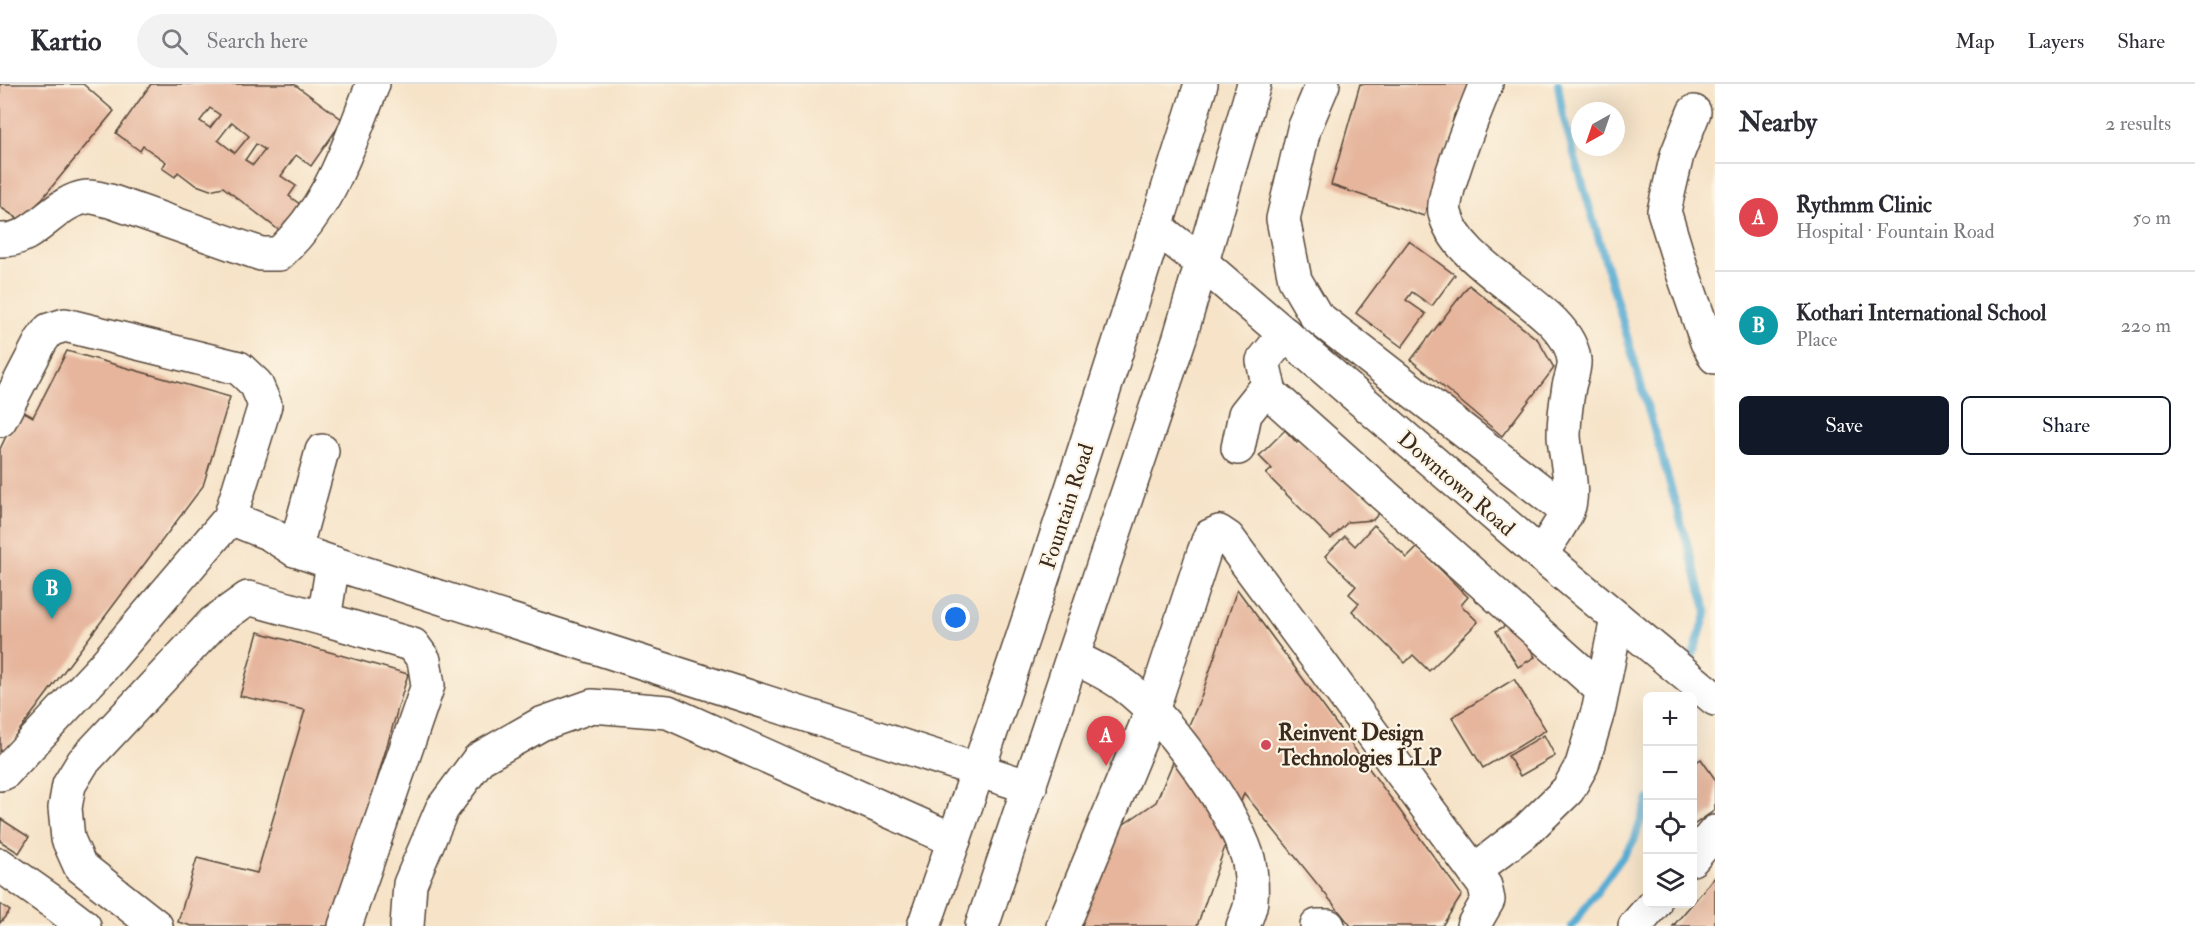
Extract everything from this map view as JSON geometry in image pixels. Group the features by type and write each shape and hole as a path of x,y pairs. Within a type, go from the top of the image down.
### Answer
{"street":[{"path":"0,240 22,237 69,202 89,196 110,201 261,255 279,254 312,219 331,189 373,84"},
{"name":"Fountain Road","path":"924,926 978,772 1201,84"},
{"path":"982,926 1180,337 1254,84"},
{"path":"1323,84 1304,129 1283,219 1295,280 1316,316 1567,511"},
{"path":"1486,84 1450,180 1444,210 1451,231 1466,250 1552,321 1569,341 1574,361 1565,407 1564,436 1570,496 1567,511 1541,555"},
{"path":"1694,112 1677,155 1664,211 1707,342 1715,357"},
{"name":"Downtown Road","path":"1156,227 1202,263 1541,555 1715,699"},
{"path":"0,420 41,341 49,330 65,326 239,368 256,384 265,405 230,518 102,668 4,773 0,774"},
{"path":"1285,334 1263,361 1270,393 1601,689"},
{"path":"1238,448 1245,414 1261,394 1270,393"},
{"path":"295,550 322,451"},
{"path":"230,518 270,534 295,550 333,563 1030,787"},
{"path":"1063,926 1152,711 1210,536 1219,532 1228,538 1485,886 1488,900 1473,926"},
{"path":"324,619 333,563"},
{"path":"156,926 80,866 68,839 65,808 69,785 83,762 213,623 248,598 413,645 424,660 428,685 345,926"},
{"path":"1474,871 1528,829 1568,790 1582,765 1599,708 1617,618"},
{"path":"1073,657 1118,680 1152,711 1173,734 1232,820 1247,857 1252,902 1243,926"},
{"path":"406,926 410,884 442,809 479,759 541,724 592,706 668,712 954,840"},
{"path":"1696,854 1715,832"},
{"path":"0,866 84,926"},
{"path":"54,903 80,866"},
{"path":"1635,926 1650,908"},
{"path":"1317,926 1328,926"}],"building":[{"path":"0,84 83,84 114,111 23,222 0,207"},
{"path":"151,84 294,84 343,120 311,166 296,155 281,176 296,186 289,196 309,211 289,238 223,187 210,190 194,184 178,172 175,177 162,168 166,162 143,146 140,151 116,133","holes":["210,108 220,115 210,128 200,121","232,122 249,136 235,153 218,140","256,144 265,150 253,165 245,160"]},
{"path":"1360,84 1473,84 1454,115 1439,187 1435,186 1424,216 1331,185"},
{"path":"1409,241 1455,275 1432,306 1412,292 1406,300 1426,314 1402,347 1356,313"},
{"path":"1469,285 1538,340 1554,368 1502,436 1411,360"},
{"path":"67,351 230,397 203,486 4,751 0,752 0,449 19,409 33,417"},
{"path":"1285,430 1297,443 1300,440 1380,512 1373,520 1348,522 1331,539 1266,474 1272,469 1259,456"},
{"path":"1374,525 1407,558 1418,547 1468,597 1461,605 1478,622 1429,671 1413,655 1405,663 1352,611 1359,603 1349,594 1356,586 1325,556 1345,536 1355,546"},
{"name":"Reinvent Design Technologies LLP","path":"1237,589 1462,895 1442,926 1351,926 1244,793 1197,926 1080,926 1114,831 1156,802 1201,697"},
{"path":"1514,621 1535,657 1518,667 1496,631"},
{"path":"258,632 408,674 334,926 192,926 178,922 197,858 257,873 305,710 240,696"},
{"path":"1514,679 1546,730 1483,768 1452,717"},
{"path":"1544,735 1555,756 1520,776 1508,756"},
{"path":"1701,759 1715,779 1715,810 1697,823 1697,800 1697,762"},
{"path":"1,819 29,837 19,853 0,841"},
{"path":"1715,877 1715,926 1673,926 1689,908 1697,908 1697,898"},
{"path":"0,904 10,911 0,923"}],"waterway":[{"path":"1558,84 1563,116 1707,612 1689,667"},
{"path":"1572,926 1634,841 1648,800"}],"place":[{"name":"Kothari International School","path":"52,619"},
{"name":"Reinvent Design Technologies LLP","path":"1266,745"},
{"name":"Rythmm Clinic","path":"1106,766"}]}
